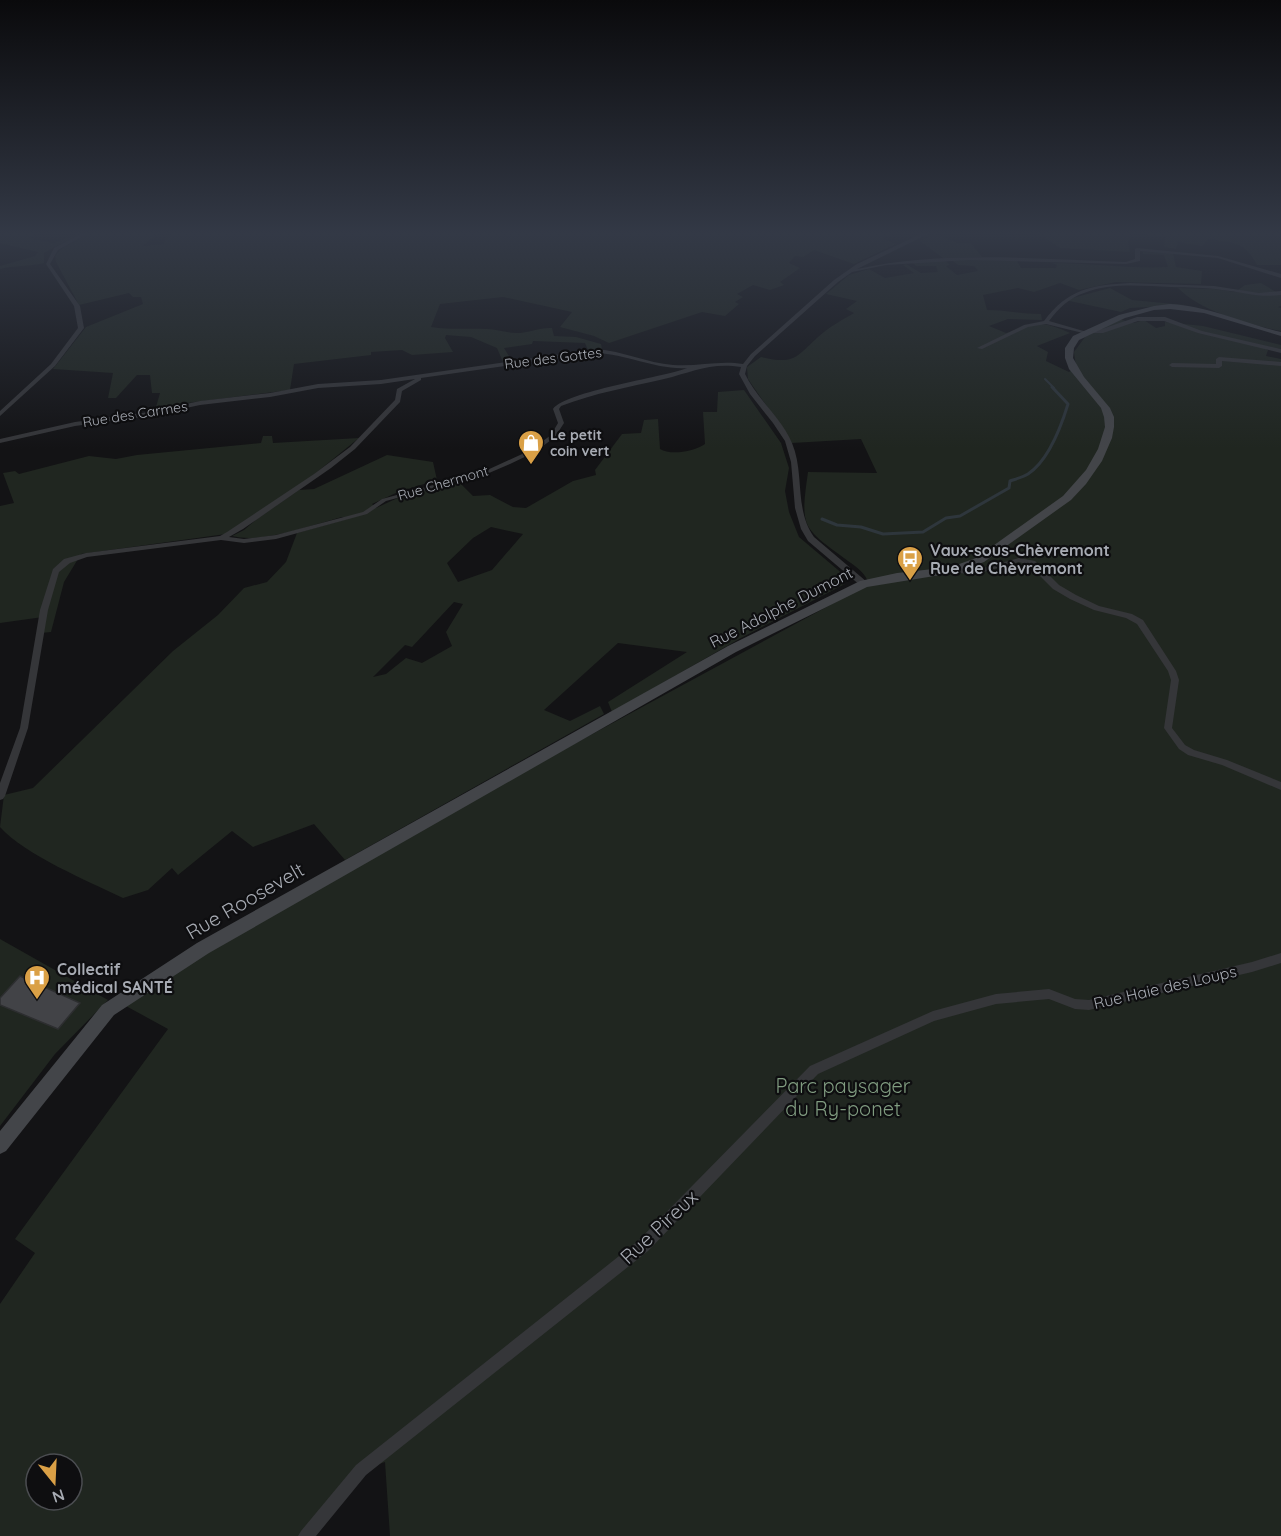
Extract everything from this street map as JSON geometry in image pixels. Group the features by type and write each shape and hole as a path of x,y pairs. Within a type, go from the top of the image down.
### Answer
{"main road":[{"path":"1087,332 1133,311 1180,308 1203,310 1281,334"},
{"name":"Rue Adolphe Dumont","path":"337,872 732,649 864,584 953,570 990,555 1077,489 1094,466 1104,445 1110,423 1109,414 1074,371 1069,357 1071,343 1087,332"},
{"name":"Rue Roosevelt","path":"0,1145 108,1010 202,948 337,872"}],"street":[{"path":"0,414 53,365 81,328 76,305"},
{"path":"808,305 753,355 744,366 742,374 792,451 799,520 804,530 811,539 864,584"},
{"path":"1046,321 1059,305"},
{"path":"980,348 1026,326 1046,321 1087,332 1102,331 1137,319 1165,319 1200,332 1281,351"},
{"name":"Rue des Gottes","path":"270,395 318,386 381,382 596,351 614,351 654,364 700,366 724,362 744,366"},
{"path":"1172,365 1219,366 1219,359 1281,364"},
{"name":"Rue Chermont","path":"221,538 244,541 276,537 364,513 384,500 487,472 533,451 554,436 561,423 556,409 559,405 596,391 665,378 700,366"},
{"name":"Rue des Gottes","path":"381,382 399,390 431,374"},
{"path":"0,796 24,728 44,610 56,571 67,561 86,555 221,538 242,528 362,439 398,401 399,390"},
{"name":"Rue des Carmes","path":"0,441 75,423 149,414 200,403 270,395"},
{"path":"953,570 973,573 1019,560 1027,561 1032,563 1056,588 1098,608 1129,616 1140,622 1172,671 1175,680 1168,728 1173,738 1191,753 1224,762 1281,786"},
{"name":"Rue Haie des Loups","path":"1049,994 1075,1004 1089,1005 1252,967 1281,958"},
{"name":"Rue Pireux","path":"306,1536 361,1470 643,1246 814,1070 933,1016 996,999 1049,994"}],"green space":[{"path":"141,305 440,305 431,327 491,329 516,333 552,328 554,336 576,337 601,344 602,349 588,350 585,343 533,341 532,344 504,348 512,361 503,362 497,348 471,337 446,335 445,338 453,352 412,355 402,350 371,352 371,355 294,364 290,390 156,407 160,393 152,393 150,375 137,375 116,398 108,398 113,373 53,369 86,327"},
{"path":"538,305 738,305 725,316 702,312 609,343 594,336 560,327 572,312"},
{"name":"Parc paysager du Ry-ponet","path":"852,305 986,305 987,310 1041,314 1042,320 1008,319 989,326 1006,333 1032,325 1045,324 1070,333 1037,346 1048,352 1046,361 1069,372 1076,367 1074,352 1085,337 1118,319 1134,323 1144,320 1156,328 1165,326 1165,322 1203,326 1281,345 1281,349 1256,344 1268,350 1266,356 1281,359 1281,1536 390,1536 385,1462 361,1470 306,1536 0,1536 0,1304 35,1253 15,1239 168,1029 126,1006 108,1010 526,770 869,584 858,568 813,533 805,516 804,505 808,472 877,473 861,439 792,443 748,379 747,367 761,357 781,360 794,358 827,330 854,313 846,309"},
{"path":"1087,305 1185,305 1130,308 1121,312"},
{"path":"1200,305 1281,305 1278,307 1281,308 1281,331 1241,321"},
{"path":"744,390 781,443 789,468 785,491 789,512 799,537 844,575 845,584 741,638 612,712 608,702 687,652 618,643 544,710 570,721 600,706 604,714 345,860 314,824 253,847 232,831 178,875 172,868 148,890 123,898 25,848 0,827 4,795 33,788 173,651 218,615 244,588 267,582 286,562 297,533 347,519 342,517 272,536 244,538 232,536 244,530 299,490 314,489 387,455 433,462 437,480 398,492 372,504 376,508 404,495 460,483 473,496 490,495 513,507 526,508 573,481 596,475 595,470 622,434 641,433 644,420 658,419 660,449 665,451 683,452 705,444 703,412 717,412 718,392","holes":["491,527 523,534 492,570 458,582 447,563 473,538","454,602 463,604 446,632 452,646 422,663 406,658 386,674 373,677 405,645 412,647"]},
{"path":"263,436 272,436 273,443 359,438 301,485 226,534 81,554 64,582 51,632 41,633 43,617 0,623 0,506 14,503 3,473 15,471 19,474 89,456 116,459 261,443"},
{"path":"0,939 108,1000 55,1054 0,1126"}],"building":[{"name":"Collectif médical SANTÉ","path":"20,976 80,1003 58,1029 0,1005 0,998"}],"waterway":[{"path":"1045,379 1054,388"},
{"path":"822,519 837,525 861,527 883,534 923,532 946,518 960,516 1009,488 1010,481 1028,474 1035,468 1048,452 1058,433 1068,404 1052,387"}],"place":[{"name":"Le petit coin vert","path":"531,466"},
{"name":"Vaux-sous-Chèvremont Rue de Chèvremont","path":"910,582"},
{"name":"Collectif médical SANTÉ","path":"37,1001"}]}
